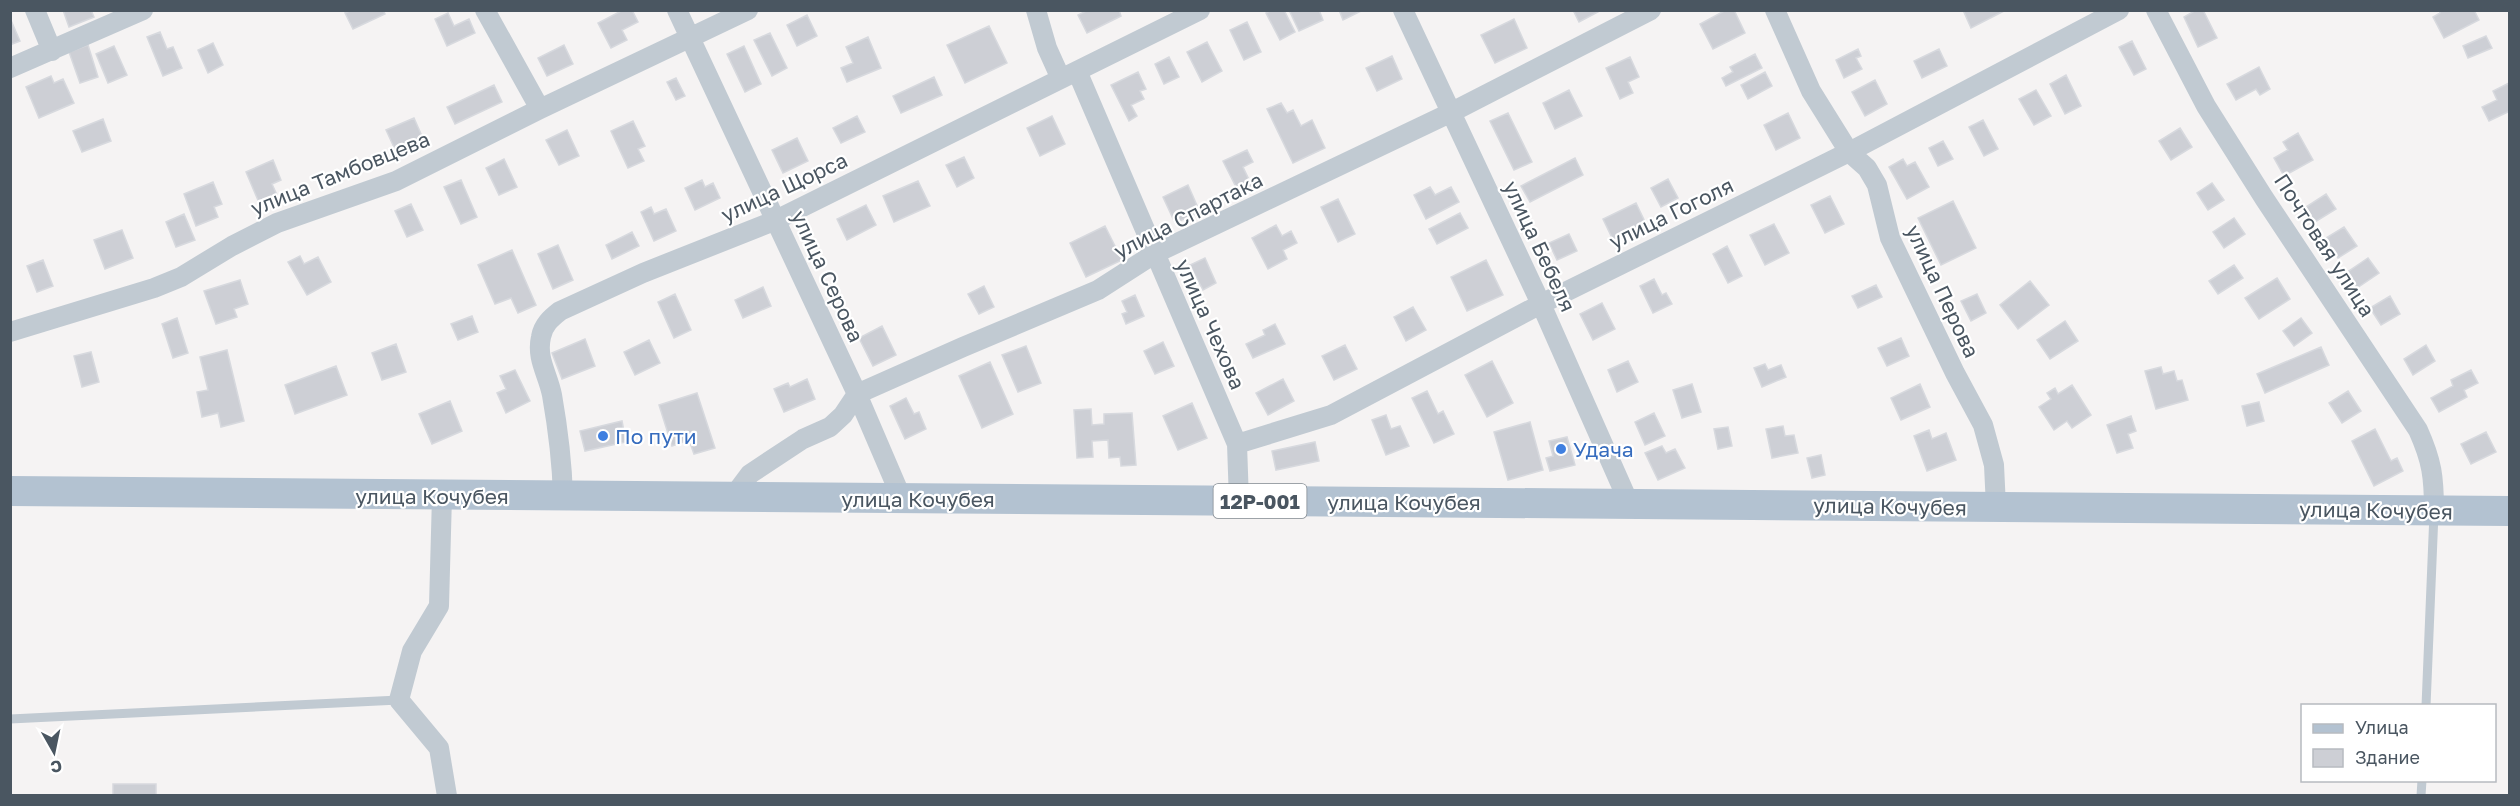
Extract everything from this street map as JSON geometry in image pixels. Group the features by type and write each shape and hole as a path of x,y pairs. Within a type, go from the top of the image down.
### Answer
{"main road":[{"name":"улица Кочубея","path":"10,491 2510,511"}],"street":[{"path":"35,10 52,51"},
{"path":"10,68 143,10"},
{"path":"485,10 540,109"},
{"name":"улица Серова","path":"677,10 857,394 902,499"},
{"name":"улица Тамбовцева","path":"10,332 154,288 181,277 232,246 277,223 396,181 540,109 748,10"},
{"name":"улица Чехова","path":"1036,10 1047,48 1069,75 1154,254 1237,444 1239,501"},
{"name":"улица Щорса","path":"563,496 562,456 551,391 539,355 541,335 548,321 560,311 774,221 1200,10"},
{"name":"улица Бебеля","path":"1403,10 1541,304 1629,503"},
{"name":"улица Спартака","path":"732,498 750,474 803,439 830,427 843,415 857,394 963,346 1098,290 1154,254 1452,112 1651,10"},
{"name":"улица Перова","path":"1775,10 1811,91 1849,152 1867,168 1876,185 1890,238 1955,373 1983,424 1994,465 1996,507"},
{"name":"улица Гоголя","path":"1237,444 1330,415 1541,304 1849,152 2120,10"},
{"name":"Почтовая улица","path":"2156,10 2206,106 2264,198 2418,430 2430,457 2434,481 2434,511"},
{"path":"442,496 439,606 412,651 399,700 439,748 447,795"}],"lane":[{"path":"2426,704 2434,511"},
{"path":"10,719 399,700"}],"building":[{"path":"63,10 91,10 94,17 69,27"},
{"path":"352,10 383,10 385,14 353,29 345,13"},
{"path":"623,10 632,10 638,22 622,30 627,40 611,48 598,23"},
{"path":"1088,10 1119,10 1121,16 1087,33 1078,15"},
{"path":"1272,10 1284,10 1295,32 1280,40 1266,13"},
{"path":"1289,10 1319,10 1323,20 1299,31"},
{"path":"1339,10 1363,10 1343,20"},
{"path":"1573,10 1597,10 1598,12 1579,22"},
{"path":"1726,10 1734,10 1745,33 1713,49 1700,24"},
{"path":"1963,10 2004,10 2004,11 1971,28"},
{"path":"2196,10 2203,10 2217,38 2198,47 2184,17"},
{"path":"2439,10 2474,10 2479,20 2444,38 2433,17 2440,13"},
{"path":"448,13 454,26 469,19 475,33 447,46 435,19"},
{"path":"807,15 817,36 797,46 787,25"},
{"path":"10,18 20,41 10,45"},
{"path":"1514,19 1527,48 1495,63 1481,35"},
{"path":"1247,22 1261,52 1244,60 1230,30"},
{"path":"989,26 1007,63 965,83 947,45"},
{"path":"160,32 167,49 173,47 182,68 163,76 147,37"},
{"path":"770,33 787,68 772,76 754,40"},
{"path":"2486,36 2492,48 2468,58 2463,46"},
{"path":"868,37 881,68 847,82 841,68 853,63 846,47"},
{"path":"2132,41 2146,69 2134,75 2119,47"},
{"path":"1207,42 1222,71 1202,82 1187,52"},
{"path":"213,43 223,65 208,73 198,50"},
{"path":"88,45 98,77 80,83 69,52"},
{"path":"564,45 573,64 547,76 538,58"},
{"path":"114,46 127,75 108,83 96,54"},
{"path":"744,46 761,84 745,92 727,54"},
{"path":"1858,49 1861,56 1856,58 1862,69 1844,78 1836,60"},
{"path":"1939,49 1947,66 1922,78 1914,61"},
{"path":"1755,54 1762,68 1726,86 1722,78 1733,72 1730,67"},
{"path":"1392,56 1402,79 1377,91 1366,68"},
{"path":"1169,57 1179,77 1164,84 1155,64"},
{"path":"1630,57 1639,77 1628,82 1633,93 1620,99 1606,68"},
{"path":"2259,67 2270,89 2260,95 2256,89 2236,100 2227,84"},
{"path":"1138,72 1146,89 1140,91 1144,99 1131,105 1137,116 1129,121 1111,85"},
{"path":"1765,72 1772,86 1748,99 1741,85"},
{"path":"2066,75 2081,106 2065,114 2050,84"},
{"path":"51,76 54,83 63,79 74,103 39,118 26,87"},
{"path":"934,77 942,95 901,113 893,96"},
{"path":"676,78 685,96 676,100 667,82"},
{"path":"1875,80 1887,104 1865,116 1852,92"},
{"path":"2509,83 2510,111 2489,121 2482,107 2497,100 2493,91"},
{"path":"494,85 502,102 455,124 447,107"},
{"path":"1569,90 1582,116 1555,129 1543,103"},
{"path":"2036,90 2051,116 2034,125 2019,99"},
{"path":"1281,103 1287,113 1293,110 1301,126 1312,120 1325,148 1293,163 1267,109"},
{"path":"1508,113 1532,162 1514,170 1490,121"},
{"path":"1788,113 1800,138 1776,150 1764,125"},
{"path":"857,116 865,132 841,143 833,128"},
{"path":"1052,116 1065,144 1040,156 1027,128"},
{"path":"414,118 425,143 398,156 386,130"},
{"path":"103,119 111,141 82,152 73,131"},
{"path":"1983,120 1998,149 1984,156 1969,127"},
{"path":"633,121 645,146 638,149 644,161 628,168 611,131"},
{"path":"2180,128 2192,147 2171,160 2159,141"},
{"path":"567,130 579,156 559,165 546,140"},
{"path":"2298,133 2313,160 2284,176 2274,158 2288,150 2283,142"},
{"path":"797,138 808,161 783,173 772,150"},
{"path":"1943,141 1953,159 1938,166 1929,148"},
{"path":"1247,150 1253,162 1243,167 1252,186 1239,193 1223,161"},
{"path":"964,157 974,178 957,187 946,165"},
{"path":"1575,158 1583,175 1530,202 1521,186"},
{"path":"504,159 517,187 499,195 486,168"},
{"path":"1903,159 1907,166 1915,162 1929,187 1907,199 1889,167"},
{"path":"273,160 281,180 272,184 278,197 260,205 246,172"},
{"path":"1668,179 1678,198 1661,207 1651,188"},
{"path":"461,180 477,217 461,224 444,187"},
{"path":"702,180 705,187 713,183 720,198 695,210 685,188"},
{"path":"918,181 930,206 894,222 883,196"},
{"path":"213,182 222,204 214,207 218,217 196,226 184,194"},
{"path":"2212,183 2224,200 2208,210 2197,193"},
{"path":"1188,185 1200,212 1175,223 1163,197"},
{"path":"1430,187 1435,195 1451,187 1459,202 1426,219 1414,195"},
{"path":"2326,194 2336,209 2315,222 2306,207"},
{"path":"1830,196 1844,224 1825,233 1811,205"},
{"path":"1338,199 1355,234 1338,242 1321,207"},
{"path":"1953,201 1976,248 1941,265 1918,218"},
{"path":"1636,203 1647,226 1614,242 1603,219"},
{"path":"411,204 423,230 407,237 395,211"},
{"path":"866,205 876,225 847,240 837,219"},
{"path":"651,207 654,214 666,209 676,231 654,241 641,212"},
{"path":"1460,213 1468,228 1437,244 1429,229"},
{"path":"184,214 195,240 176,247 166,222"},
{"path":"2234,218 2245,234 2224,248 2213,232"},
{"path":"1774,224 1789,253 1765,265 1750,235"},
{"path":"1276,225 1282,236 1291,231 1297,243 1283,250 1287,259 1268,269 1252,238"},
{"path":"1105,226 1122,260 1086,277 1070,243"},
{"path":"2344,227 2357,246 2338,258 2326,238"},
{"path":"122,230 133,258 105,269 94,240"},
{"path":"632,232 639,246 612,259 606,245"},
{"path":"1569,234 1577,251 1557,260 1549,243"},
{"path":"558,245 573,280 553,289 538,254"},
{"path":"1727,246 1742,276 1728,283 1713,254"},
{"path":"512,250 536,305 518,313 511,298 495,304 478,265"},
{"path":"300,256 304,264 318,257 331,282 307,295 288,262"},
{"path":"1205,258 1216,283 1203,290 1190,265"},
{"path":"2368,258 2379,273 2357,288 2346,273"},
{"path":"43,260 53,286 37,292 27,266"},
{"path":"1486,260 1503,295 1467,311 1451,277"},
{"path":"2234,265 2243,278 2218,294 2209,281"},
{"path":"2277,278 2290,299 2259,319 2245,298"},
{"path":"1654,279 1662,295 1666,293 1672,304 1653,313 1640,286"},
{"path":"240,280 248,304 234,309 237,317 216,324 204,291"},
{"path":"2030,281 2049,305 2018,329 2000,305"},
{"path":"1876,285 1882,297 1858,308 1852,296"},
{"path":"984,286 994,307 979,314 968,294"},
{"path":"763,287 771,306 743,318 735,300"},
{"path":"675,294 691,330 674,338 658,302"},
{"path":"1977,294 1986,313 1971,321 1961,301"},
{"path":"1135,295 1144,316 1126,324 1122,314 1127,312 1122,301"},
{"path":"2390,296 2400,314 2381,325 2370,308"},
{"path":"1602,303 1615,329 1593,340 1580,314"},
{"path":"1413,307 1426,330 1406,341 1394,317"},
{"path":"472,316 478,332 458,340 451,324"},
{"path":"177,318 188,353 173,358 162,324"},
{"path":"2301,318 2312,333 2294,346 2283,331"},
{"path":"2065,321 2078,341 2050,359 2037,340"},
{"path":"1275,324 1285,344 1253,358 1246,344 1265,335 1263,330"},
{"path":"882,326 896,355 873,366 859,338"},
{"path":"1901,338 1909,356 1887,366 1878,348"},
{"path":"585,339 595,366 562,379 552,353"},
{"path":"649,340 660,363 635,375 624,352"},
{"path":"1163,342 1174,366 1155,374 1144,351"},
{"path":"396,344 406,372 382,380 372,353"},
{"path":"1345,345 1357,369 1334,380 1322,356"},
{"path":"2426,345 2435,361 2413,375 2404,359"},
{"path":"1026,346 1041,383 1018,392 1002,355"},
{"path":"2321,347 2329,365 2265,393 2257,374"},
{"path":"227,350 244,421 221,427 218,413 202,417 197,392 208,390 200,357"},
{"path":"91,352 99,382 82,387 74,356"},
{"path":"1492,361 1513,403 1487,417 1465,375"},
{"path":"1628,361 1638,382 1617,392 1608,370"},
{"path":"990,362 1013,414 982,428 959,376"},
{"path":"1765,364 1768,370 1781,365 1786,377 1762,387 1754,368"},
{"path":"336,366 347,395 295,414 285,385"},
{"path":"2161,367 2163,374 2174,371 2177,381 2182,380 2188,400 2156,409 2145,371"},
{"path":"515,370 530,401 506,413 497,393 506,389 500,376"},
{"path":"2471,370 2478,383 2464,390 2467,397 2439,412 2431,398 2453,386 2451,380"},
{"path":"807,379 815,399 784,412 774,389 788,383 790,387"},
{"path":"1283,379 1294,401 1268,415 1256,393"},
{"path":"1692,384 1701,412 1682,418 1673,390"},
{"path":"1920,384 1930,407 1901,420 1891,398"},
{"path":"2072,385 2091,415 2072,428 2067,421 2054,430 2039,407 2051,399 2047,393 2055,388 2058,394"},
{"path":"1427,391 1438,414 1443,411 1454,434 1434,443 1412,398"},
{"path":"2348,391 2361,411 2342,423 2329,403"},
{"path":"697,393 715,448 694,454 689,440 672,446 659,405"},
{"path":"906,398 914,414 919,412 926,429 905,439 890,406"},
{"path":"450,401 462,431 432,444 419,414"},
{"path":"2259,402 2264,421 2247,426 2242,406"},
{"path":"1192,403 1207,438 1178,450 1163,416"},
{"path":"1091,409 1092,425 1104,424 1104,414 1132,413 1136,465 1121,466 1120,457 1109,458 1108,440 1092,441 1093,457 1077,458 1074,410"},
{"path":"1654,413 1665,436 1645,445 1635,422"},
{"path":"1386,415 1391,429 1400,426 1409,446 1386,455 1372,420"},
{"path":"2131,416 2136,431 2128,434 2133,448 2117,453 2107,425"},
{"name":"По пути","path":"622,421 626,442 585,451 580,431"},
{"path":"1530,422 1543,470 1508,480 1494,432"},
{"path":"1783,426 1785,436 1794,435 1798,453 1772,458 1766,429"},
{"path":"1728,427 1732,446 1718,449 1714,429"},
{"path":"2375,429 2391,461 2397,458 2403,471 2374,486 2352,441"},
{"path":"1929,430 1932,439 1946,433 1956,460 1927,471 1914,436"},
{"path":"2486,432 2496,452 2471,464 2461,444"},
{"name":"Удача","path":"1567,437 1575,465 1550,471 1546,458 1553,456 1549,441"},
{"path":"1315,442 1319,461 1276,470 1272,451"},
{"path":"1662,446 1666,453 1675,449 1685,468 1658,480 1645,453"},
{"path":"1821,455 1825,475 1812,478 1807,458"},
{"path":"113,784 156,784 156,796 113,796"}],"place":[{"name":"По пути","path":"603,436"},
{"name":"Удача","path":"1561,449"}]}
